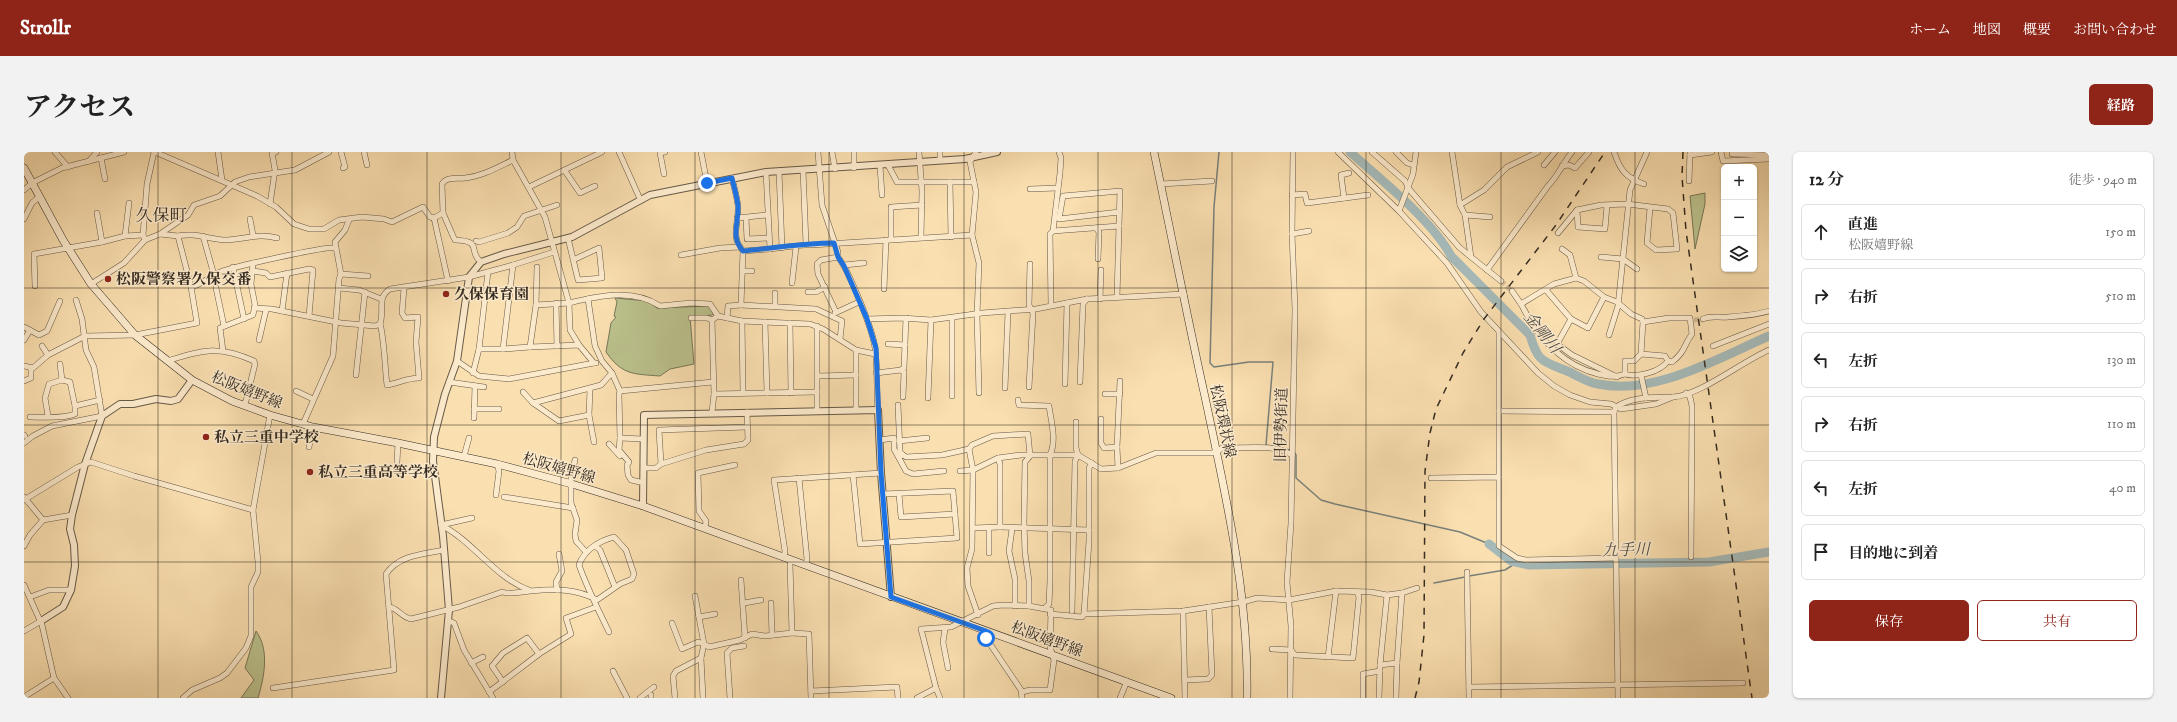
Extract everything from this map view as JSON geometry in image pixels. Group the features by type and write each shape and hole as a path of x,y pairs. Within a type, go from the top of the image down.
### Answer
{"main road":[{"name":"松阪環状線","path":"1154,152 1232,521 1243,602 1248,674 1247,698"},
{"name":"松阪嬉野線","path":"24,168 68,249 91,284 135,335 192,380 243,405 270,415 313,427 464,456 497,464 572,484 643,506 1171,698"}],"street":[{"path":"55,152 68,166"},
{"path":"89,161 97,152"},
{"path":"24,190 32,182 68,166 100,158 109,154 124,152"},
{"path":"145,240 143,234 147,184 155,152 231,184 270,204 294,224 309,229 324,229 339,220 375,218 392,222 423,207 430,216 434,218 440,254 448,281"},
{"path":"218,152 222,180"},
{"path":"270,204 274,173 272,153 276,152"},
{"path":"91,284 124,263 145,240 160,234 188,215 194,205 220,196 231,184 249,177 295,170 329,152"},
{"path":"341,152 345,167 343,168"},
{"path":"364,152 367,165"},
{"path":"512,152 514,160 542,210 553,242 554,252 569,303 570,330 579,345 594,363"},
{"path":"530,187 602,152"},
{"path":"619,152 640,199"},
{"path":"664,174 660,153 665,152"},
{"path":"701,152 707,183"},
{"path":"818,152 822,205 838,257 844,266 867,319 876,348 875,354 881,473 884,494 891,597"},
{"path":"832,152 835,169"},
{"path":"854,152 854,168"},
{"path":"919,152 922,205 921,237"},
{"path":"940,152 940,160"},
{"path":"441,698 449,610 433,451 434,437 438,416 457,362 469,277 481,262 504,254 568,238 650,195 766,172 854,168 919,161 966,159 975,154 997,152"},
{"path":"1051,305 1050,234 1053,231 1058,201 1057,188 1061,158 1059,152"},
{"name":"旧伊勢街道","path":"1290,698 1291,650 1288,582 1291,523 1295,309 1292,234 1293,152"},
{"path":"1338,152 1399,211 1447,263 1481,312 1538,373 1554,386 1577,397 1615,409 1645,396 1673,397"},
{"path":"1372,152 1405,181 1409,189 1459,247 1501,281"},
{"path":"1396,152 1407,163 1413,165"},
{"path":"1399,211 1409,189 1416,152"},
{"path":"1452,152 1460,205 1465,216 1471,256"},
{"path":"1460,205 1484,190 1507,167 1538,152"},
{"path":"1544,166 1555,152"},
{"path":"1487,270 1548,186 1556,178 1572,152"},
{"path":"1562,166 1569,165 1575,168 1589,152"},
{"path":"1614,152 1619,168 1634,180 1644,184"},
{"path":"1609,335 1618,306 1617,302 1623,259 1627,204 1634,180 1647,152"},
{"path":"1689,181 1690,154 1712,152"},
{"path":"1721,152 1723,161 1769,160"},
{"path":"1732,152 1732,154 1769,155"},
{"path":"975,154 970,162 976,192 972,235 979,263 977,315 979,393"},
{"path":"100,158 106,179"},
{"path":"514,160 488,172 465,178 450,178 444,181 441,188 443,213 455,240 474,240 479,242 508,233 517,227 524,216 557,205"},
{"path":"888,165 897,182 974,182"},
{"path":"880,166 882,194"},
{"path":"804,170 806,244"},
{"path":"565,171 580,193 595,186"},
{"path":"766,172 770,249"},
{"path":"779,172 782,248"},
{"path":"1344,198 1341,175 1349,174"},
{"path":"732,178 738,207 735,234 741,249 743,271 741,305"},
{"path":"1161,184 1212,181"},
{"path":"950,182 951,237"},
{"path":"1030,189 1057,188"},
{"path":"1118,297 1120,191 1063,196 1059,219 1119,212"},
{"path":"1292,195 1306,194 1307,203 1368,195"},
{"path":"24,219 32,203 39,197"},
{"path":"125,236 128,203"},
{"path":"1558,233 1576,210 1606,205 1627,204 1668,209 1673,213 1677,249 1656,250 1647,243 1650,208"},
{"path":"884,288 891,206 922,205"},
{"path":"1576,210 1578,227 1605,228 1606,205"},
{"path":"97,213 102,242"},
{"path":"434,218 443,213"},
{"path":"737,218 768,215"},
{"path":"1465,216 1490,217"},
{"path":"746,218 747,239 769,238"},
{"path":"250,219 253,235"},
{"path":"303,424 333,356 339,279 341,274 334,248 335,242 345,230 349,220"},
{"path":"1053,231 1119,226"},
{"path":"1096,228 1099,232 1098,259"},
{"path":"1292,234 1309,231"},
{"path":"35,286 34,254 68,249 125,236 143,234"},
{"path":"160,234 178,236 188,234 227,240 253,235 277,238"},
{"path":"681,255 720,248 770,249 796,247 806,244 811,245 972,235"},
{"path":"24,366 33,368 48,354 85,336 135,335 197,323 191,287 178,236"},
{"path":"203,236 214,275"},
{"path":"568,238 572,260 578,280 602,278 599,248 572,260"},
{"path":"474,240 478,259 481,262"},
{"path":"792,283 796,247"},
{"path":"191,287 202,285 214,275 233,267 334,248"},
{"path":"1562,249 1570,255 1576,278"},
{"path":"404,288 402,313 405,318 418,317 416,342 419,378 406,378 401,382 387,385 383,355 383,332 380,324 383,315 381,299 384,292 390,289 469,277 554,252"},
{"path":"1601,256 1623,259 1637,269"},
{"path":"838,257 821,260 817,264 818,274 825,287 835,314 842,321 840,339"},
{"path":"844,266 864,263"},
{"path":"223,351 220,328 253,315 254,308 251,284 253,264"},
{"path":"1029,388 1031,310 1029,305 1030,264"},
{"path":"503,349 513,265"},
{"path":"233,267 244,319"},
{"path":"530,347 536,305 537,267"},
{"path":"253,271 266,273 270,277 309,268 313,270 309,316"},
{"path":"1100,299 1101,270"},
{"path":"743,271 752,271"},
{"path":"473,373 479,349 488,272"},
{"path":"282,311 287,273"},
{"path":"341,274 368,276"},
{"path":"1512,291 1521,304 1528,319 1543,339 1560,356 1589,372 1617,377 1625,374 1641,375 1652,371 1668,361 1672,362 1684,351 1687,340 1692,334 1692,319 1669,318 1643,322 1617,302 1604,297 1584,281 1576,278 1554,284 1521,304"},
{"path":"808,292 816,292 825,287"},
{"path":"216,288 224,326"},
{"path":"339,288 364,292 381,299"},
{"path":"1546,290 1571,319 1588,328 1604,297"},
{"path":"356,375 364,292"},
{"path":"775,293 775,306"},
{"path":"867,319 906,318 931,320 1031,310 1087,299 1184,294"},
{"path":"536,305 569,303 588,299 639,296 649,299 660,306 691,303 710,304 718,316 727,318 742,321 817,326 856,350 875,354"},
{"path":"588,299 595,346 602,361 612,373 620,391 618,395 620,438 619,450 629,462 627,464 628,475 631,480 640,482"},
{"path":"1080,382 1083,304 1087,299"},
{"path":"24,631 63,607 71,590 75,566 74,545 70,529 72,515 85,464 102,416 94,367 86,350 85,336 76,300"},
{"path":"24,327 39,335 47,331 60,301"},
{"path":"727,318 728,306 775,306 816,309 835,314 859,302"},
{"path":"556,303 557,346"},
{"path":"1065,384 1067,303"},
{"path":"254,308 282,311 361,325 375,326 380,324"},
{"path":"259,340 266,310"},
{"path":"1703,319 1707,316 1726,317 1758,314 1769,311"},
{"path":"1005,388 1008,312"},
{"path":"712,320 718,316"},
{"path":"691,318 707,318 712,320"},
{"path":"901,370 904,368 906,318"},
{"path":"952,318 952,396"},
{"path":"1571,319 1557,344 1572,355 1617,377"},
{"path":"712,320 714,394 712,412"},
{"path":"928,398 931,320"},
{"path":"742,321 743,393"},
{"path":"765,322 767,393"},
{"path":"1625,374 1625,361 1634,361 1641,354 1643,322"},
{"path":"790,323 792,392"},
{"path":"1713,346 1769,324"},
{"path":"817,326 817,409"},
{"path":"24,340 30,330"},
{"path":"1499,332 1498,412 1500,546 1507,553 1517,558 1526,560 1616,558"},
{"path":"888,344 905,345"},
{"path":"479,349 579,345"},
{"path":"42,346 48,354"},
{"path":"166,361 204,350 223,351 238,354 254,361 252,379 243,405"},
{"path":"856,350 856,410"},
{"path":"1498,412 1630,409 1656,404 1718,379 1751,358 1769,350"},
{"path":"1641,354 1665,356 1668,361"},
{"path":"457,362 479,376 509,379 602,361"},
{"path":"60,364 62,380"},
{"path":"24,381 31,378 31,368"},
{"path":"876,372 901,370"},
{"path":"901,370 904,372 903,397"},
{"path":"533,403 601,385 612,373"},
{"path":"818,376 856,375"},
{"path":"1641,375 1645,396"},
{"path":"30,417 48,416 64,418 75,414 75,406 70,382 62,380 49,384 45,398 48,416"},
{"path":"24,443 33,436 52,426 102,416 120,404 133,404 156,399 178,399 192,380"},
{"path":"1118,468 1117,447 1120,381"},
{"path":"449,382 484,387"},
{"path":"620,391 713,382"},
{"path":"474,386 474,418"},
{"path":"590,389 589,415 594,442"},
{"path":"296,391 313,399"},
{"path":"523,392 533,403 559,421 589,415"},
{"path":"714,394 817,392"},
{"path":"1686,393 1690,397 1692,406 1691,557"},
{"path":"1105,394 1120,394"},
{"path":"75,406 100,400"},
{"path":"1018,400 1019,405 1049,406 1052,418 1053,449 1050,455 1049,604 1045,608"},
{"path":"898,405 900,456 906,470 913,474 944,471"},
{"path":"474,409 499,409"},
{"path":"643,506 644,414 817,409 878,410"},
{"path":"1615,409 1618,698"},
{"path":"644,468 656,468 661,464 706,450 744,444 748,440 748,412"},
{"path":"183,698 192,690 220,678 227,673 246,648 251,636 251,587 258,572 253,510 270,415"},
{"path":"1101,419 1101,443 1104,448 1117,447"},
{"path":"1072,611 1075,461 1078,455 1076,448 1076,422"},
{"path":"661,464 660,430 747,426"},
{"path":"309,447 313,427"},
{"path":"880,440 894,438 894,450 900,456 906,457 942,455 969,449 972,445 993,436 1024,433 1028,434 1030,456 1025,462 1025,553 1029,581 1029,606"},
{"path":"464,456 469,438"},
{"path":"620,438 643,439"},
{"path":"899,441 927,438"},
{"path":"397,462 398,443"},
{"path":"609,444 627,464"},
{"path":"960,471 973,470 998,458 1050,455 1078,455 1101,469 1118,468 1156,453 1217,452 1222,448 1259,446 1278,449 1292,455"},
{"path":"969,449 973,470 973,528 972,549 967,568 968,586 978,615"},
{"path":"998,458 1000,464 1000,527"},
{"path":"575,460 571,478 573,508 577,520 574,527 576,541 586,552"},
{"path":"43,520 25,498 91,462 134,476 253,510"},
{"path":"1084,614 1089,530 1089,468 1092,463"},
{"path":"496,495 499,471 497,464"},
{"path":"705,528 706,521 699,510 698,473 735,465"},
{"path":"784,557 785,551 774,480 881,473"},
{"path":"853,475 860,544 886,541 957,538 954,491 884,494"},
{"path":"1431,478 1499,477"},
{"path":"799,478 808,559 806,565"},
{"path":"899,494 901,517 955,514"},
{"path":"504,497 573,508"},
{"path":"24,546 30,535 43,520 72,515"},
{"path":"441,525 472,518"},
{"path":"441,525 452,530 507,579 518,587 530,591"},
{"path":"973,528 1000,527 1012,529 1089,530"},
{"path":"989,528 989,553"},
{"path":"1012,529 1010,551 1015,579 1015,606"},
{"path":"389,607 394,608 404,617 411,619 449,610 502,592 507,594 530,591 571,590 590,596 597,600 615,587 632,579 634,574 626,550 614,537 602,540 586,552 579,565 590,596 609,632"},
{"path":"595,546 600,550 615,587"},
{"path":"272,688 394,670 386,574 390,568 409,557 444,550"},
{"path":"557,590 556,582 562,571 559,554"},
{"path":"790,564 792,633"},
{"path":"1467,572 1469,698"},
{"path":"741,580 744,603 745,641"},
{"path":"24,585 41,621 54,678 68,698"},
{"path":"1050,614 1058,612 1082,617 1084,614 1183,611 1243,602 1257,598 1289,600 1336,590 1387,595 1402,593 1417,588"},
{"path":"30,597 49,590 71,590"},
{"path":"1328,657 1336,590"},
{"path":"1272,649 1291,650 1295,655 1353,658 1359,597 1357,592"},
{"path":"1396,698 1402,593"},
{"path":"1379,698 1380,668 1387,595"},
{"path":"695,596 704,644 701,658 703,698"},
{"path":"744,603 761,600"},
{"path":"771,603 772,635"},
{"path":"940,698 936,688 921,629 945,629 978,615 993,606 1029,606 1051,610 1050,647 1053,655 1054,671 1050,690 1030,690 1022,695 986,638 986,631"},
{"path":"489,692 539,654 571,634 566,618 596,607"},
{"path":"1185,680 1208,679 1212,675 1209,607"},
{"path":"1183,611 1185,698"},
{"path":"699,617 715,614"},
{"path":"449,621 454,623 464,650 493,698"},
{"path":"672,623 682,649 698,642 710,647 740,640 745,641"},
{"path":"945,629 943,642 948,668"},
{"path":"730,698 727,653 732,648 745,641 752,634 772,635 792,633 809,634 811,698"},
{"path":"503,682 492,666 503,653 527,638 539,654"},
{"path":"471,663 483,657"},
{"path":"675,698 673,676 676,671 701,658"},
{"path":"1363,698 1363,674 1397,663"},
{"path":"613,671 627,698"},
{"path":"24,696 54,678"},
{"path":"1120,698 1126,682"},
{"path":"1469,687 1617,683 1743,683"},
{"path":"640,698 654,687"},
{"path":"811,691 897,687 898,698"},
{"path":"917,698 936,688"}],"green space":[{"path":"1705,193 1705,204 1695,249 1690,196"},
{"path":"615,298 648,301 657,308 709,306 714,313 712,315 690,317 694,364 670,369 660,376 635,374 617,365 606,352 611,323 616,317 614,316 617,302"},
{"path":"256,631 263,647 264,655 264,673 262,682 258,698 241,698 254,680 245,668"}],"waterway":[{"path":"1219,152 1214,207 1210,363 1214,367 1249,362 1273,362 1266,445 1290,450"},
{"name":"金剛川","path":"1350,152 1391,188 1432,228 1451,256 1530,335 1539,356 1547,363 1598,384 1619,386 1641,385 1685,373 1769,336"},
{"path":"1294,452 1296,455 1296,478 1321,500 1460,532 1489,544"},
{"name":"九手川","path":"1489,544 1511,561 1529,565 1709,562 1769,552"},
{"path":"1469,576 1505,570 1516,563"},
{"path":"1434,583 1465,577"}],"tunnel":[{"path":"1501,281 1512,291"},
{"path":"1694,320 1703,319"}],"railway":[{"path":"1415,698 1419,682 1424,635 1425,471 1430,433 1436,409 1463,353 1484,319 1556,225 1605,152"},
{"path":"1683,152 1682,176 1686,231 1752,698"}],"place":[{"name":"松阪警察署久保交番","path":"108,279"},
{"name":"久保保育園","path":"446,294"},
{"name":"私立三重中学校","path":"206,437"},
{"name":"私立三重高等学校","path":"310,472"}],"district":[{"name":"久保町","path":"161,215"}],"route":[{"path":"707,183 732,178 738,207 735,234 743,251 796,247 806,244 819,245 834,243 838,252 838,257 844,266 867,319 876,348 875,365 881,473 884,494 891,597 986,631 986,638"}]}
